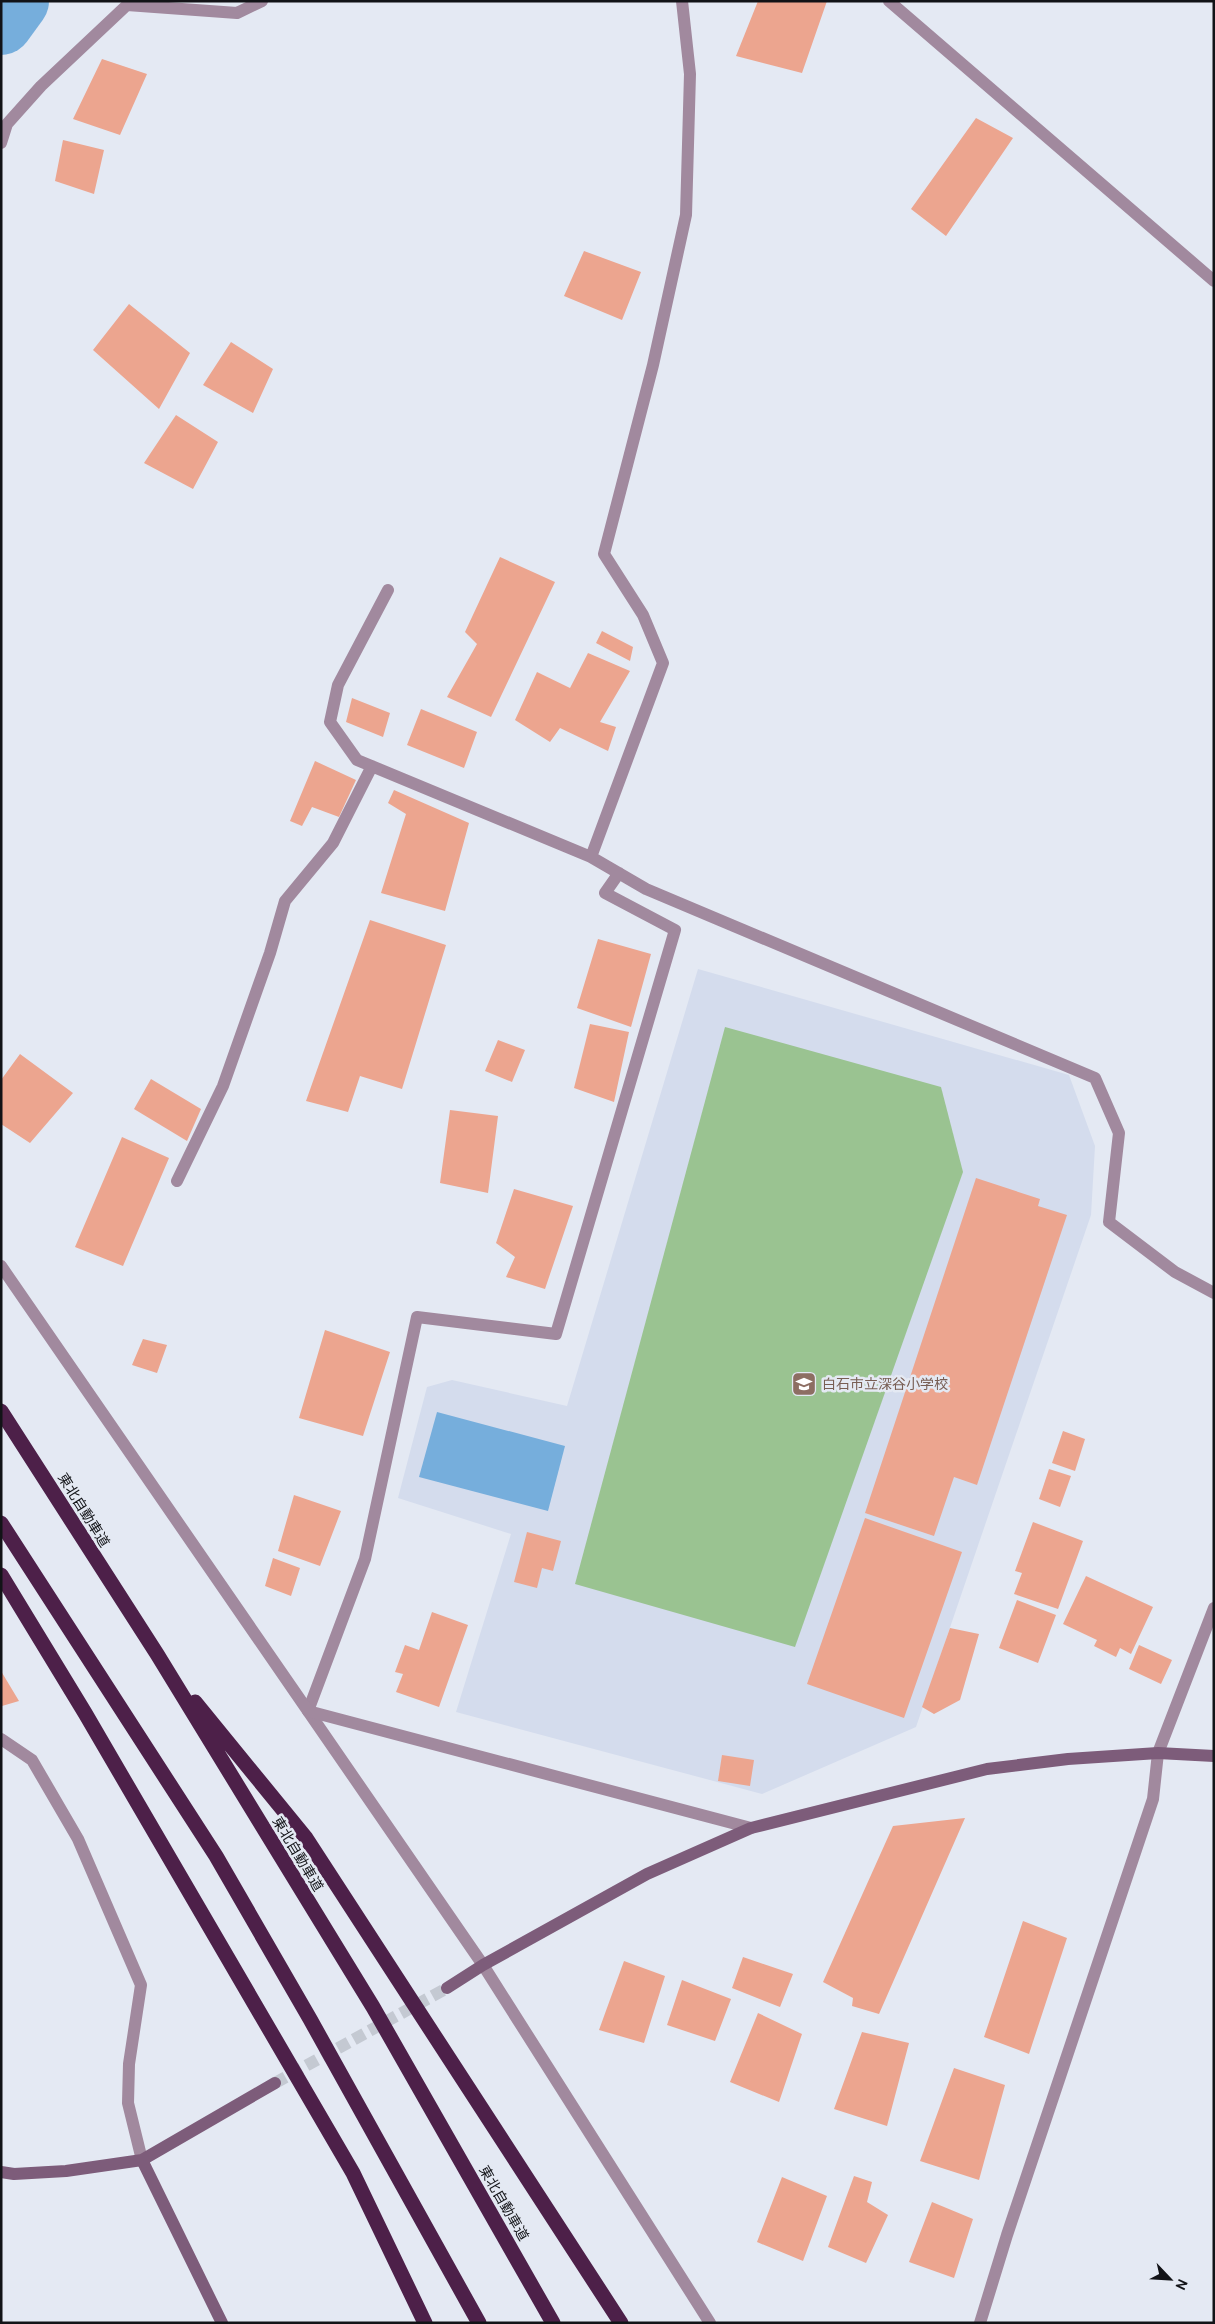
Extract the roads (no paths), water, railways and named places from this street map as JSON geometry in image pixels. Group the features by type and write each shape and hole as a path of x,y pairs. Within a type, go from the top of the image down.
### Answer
{"highway":[{"name":"東北自動車道","path":"1,1411 157,1654 373,2008 553,2323"},
{"path":"1,1522 216,1856 310,2019 478,2323"},
{"path":"1,1575 85,1713 353,2173 425,2323"},
{"path":"157,1654 306,1838 621,2323"}],"street":[{"path":"1,142 8,124 41,86 127,5 237,13 262,1"},
{"path":"591,856 662,663 643,615 604,554 653,365 686,215 690,74 682,1"},
{"path":"889,1 1214,282"},
{"path":"388,590 338,685 330,722 357,760 591,856 646,889 1095,1078 1119,1133 1109,1222 1175,1272 1214,1292"},
{"path":"177,1181 223,1086 270,953 285,902 333,844 372,766"},
{"path":"308,1711 366,1559 418,1317 556,1334 675,930 605,893 619,873"},
{"path":"1,1266 483,1965 710,2323"},
{"path":"980,2323 1007,2234 1153,1799 1158,1753 1214,1608"},
{"path":"308,1711 751,1828"},
{"path":"1,1738 32,1760 78,1839 141,1985 129,2064 128,2103 142,2160 222,2323"},
{"path":"446,1988 483,1965 647,1874 751,1828 987,1769 1068,1759 1158,1753 1214,1756"},
{"path":"1,2172 14,2174 66,2171 142,2160 275,2083"}],"water":[{"path":"437,1412 565,1446 548,1511 419,1477"}],"waterway":[{"path":"1,23 17,1"}],"tunnel":[{"path":"275,2083 447,1988"}],"place":[{"name":"白石市立深谷小学校","path":"804,1384"}]}
